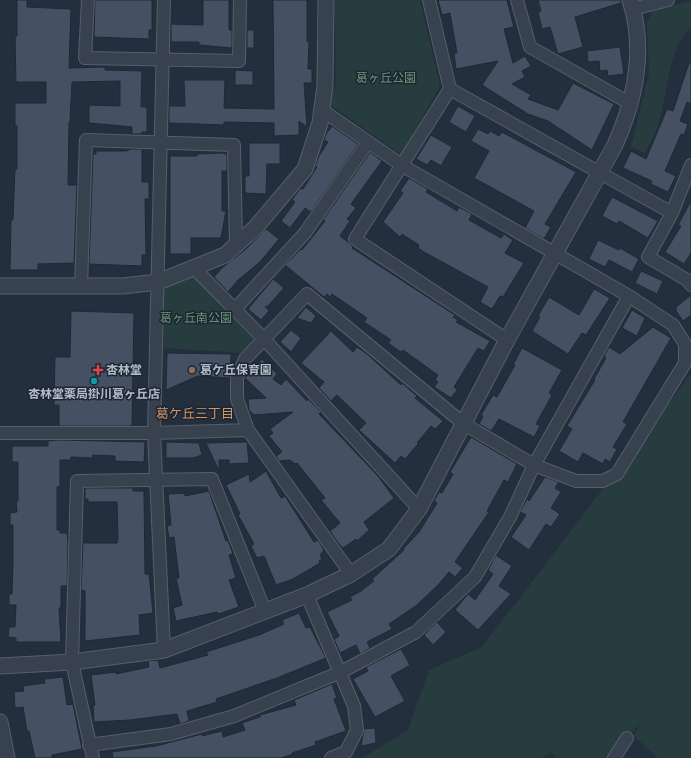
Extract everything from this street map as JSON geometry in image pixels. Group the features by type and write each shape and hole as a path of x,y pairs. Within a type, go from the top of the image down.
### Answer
{"street":[{"path":"88,0 85,58 239,61 240,0"},
{"path":"164,0 162,143 154,433 164,650"},
{"path":"0,286 123,286 158,282 225,255 256,227 305,169 320,123 325,86 326,0"},
{"path":"429,0 450,89 355,239 508,340"},
{"path":"517,0 530,47 631,104"},
{"path":"0,666 72,662 164,650 307,596 351,574 389,549 419,509 508,340 601,173 624,124 631,104 638,53 631,5 668,0"},
{"path":"450,89 672,213"},
{"path":"322,110 402,166 629,296 672,325 686,344 685,363 617,474 603,481 576,481 534,465 464,424 307,294 245,359 237,378 238,399 248,430 351,574"},
{"path":"81,285 86,140 234,145 236,244"},
{"path":"235,309 305,233 368,142"},
{"path":"690,279 648,257 672,213 691,166"},
{"path":"194,268 264,339 419,509"},
{"path":"89,745 171,734 234,716 341,672 416,632 475,577 510,517 534,465 629,296"},
{"path":"0,433 154,433 248,430"},
{"path":"93,758 72,662 76,481 212,479 265,611"},
{"path":"307,596 341,672 354,706 357,730 346,752 331,758"},
{"path":"0,722 7,758"},
{"path":"614,758 627,738"}],"green space":[{"name":"葛ヶ丘公園","path":"335,0 420,0 440,86 402,155 329,104 336,84"},
{"path":"691,1 691,28 683,36 677,47 669,73 658,125 645,153 631,147 649,74 647,23 653,10"},
{"name":"葛ヶ丘南公園","path":"196,270 256,338 244,353 164,348 164,285"},
{"path":"691,374 691,758 658,758 634,736 640,722 613,758 556,758 551,752 541,758 362,758 408,730 429,670 482,647"}],"building":[{"path":"17,0 27,0 27,7 71,9 69,68 105,67 105,70 142,71 141,107 147,107 147,132 142,132 142,134 132,134 132,127 89,123 89,105 120,106 120,81 72,82 69,122 68,185 77,185 74,263 38,264 38,270 10,270 11,220 13,220 15,169 17,169 17,126 15,126 15,103 46,103 46,82 16,82 15,36 17,36"},
{"path":"95,0 152,0 152,30 149,30 149,39 94,37"},
{"path":"203,0 229,0 229,30 232,30 232,48 199,45 199,42 171,42 171,24 203,25"},
{"path":"273,0 307,0 307,41 309,42 308,69 312,69 312,83 304,83 307,127 299,121 299,135 274,136 274,123 224,122 224,125 169,123 169,106 185,106 184,80 225,80 224,108 274,109"},
{"path":"438,0 507,0 514,27 504,29 513,63 525,56 531,66 522,71 525,77 512,84 531,95 528,99 558,110 573,83 614,104 592,150 548,121 528,114 482,85 498,61 456,69 454,53 457,53 450,13 442,15"},
{"path":"538,0 621,0 621,3 575,17 583,47 558,54 550,27 542,29 538,12 541,11"},
{"path":"247,30 254,30 254,48 247,48"},
{"path":"620,47 624,74 608,76 607,70 600,71 599,61 588,62 587,51"},
{"path":"689,63 691,63 691,104 687,102 680,121 688,124 684,135 681,134 665,171 676,176 668,192 651,184 652,181 623,168 631,151 646,159 667,109 673,111"},
{"path":"235,70 253,71 253,85 235,85"},
{"path":"458,106 475,116 466,132 449,122"},
{"path":"332,126 358,144 311,212 305,208 290,228 281,221 295,202 292,200 296,194 301,188 303,189 317,167 315,166 319,156 328,142 324,140 326,134"},
{"path":"478,129 488,134 490,131 499,136 502,132 576,172 545,224 551,227 544,239 525,228 534,211 474,178 489,151 471,141"},
{"path":"431,135 452,147 441,166 431,160 427,165 416,159"},
{"path":"249,143 280,143 280,164 267,164 266,194 245,193 245,176 249,176"},
{"path":"131,149 142,149 142,182 149,182 149,199 145,199 146,255 142,255 142,266 89,264 93,154 96,154 96,151 126,151"},
{"path":"370,152 382,161 351,204 356,208 347,219 350,221 340,236 353,247 352,248 455,315 453,317 458,320 456,322 490,341 484,351 478,348 454,387 457,390 451,398 434,387 438,382 435,380 438,375 403,350 401,352 388,343 391,340 364,322 367,318 332,294 330,297 327,294 324,297 285,265 301,249 302,250 325,221 323,220"},
{"path":"224,153 227,155 227,171 222,171 222,211 226,211 221,238 191,238 191,254 170,254 170,156 197,156 197,154"},
{"path":"409,178 428,189 426,192 457,211 459,207 472,214 469,220 501,238 504,234 513,240 505,253 524,263 503,297 500,296 492,309 480,302 488,287 424,252 418,248 419,245 402,234 400,237 383,222 403,193 400,191"},
{"path":"612,197 658,221 648,238 619,221 617,224 602,216"},
{"path":"691,201 691,253 684,264 665,252 681,226 678,225"},
{"path":"266,229 279,239 260,262 238,280 228,292 214,277"},
{"path":"598,240 619,250 620,248 639,259 632,272 609,260 605,267 589,259"},
{"path":"641,271 663,281 657,294 635,283"},
{"path":"273,279 284,288 267,307 265,306 269,311 261,320 248,309"},
{"path":"594,289 610,298 586,335 582,333 568,354 532,331 540,317 538,316 549,297 579,315"},
{"path":"691,295 691,315 683,321 676,311 676,307"},
{"path":"306,307 316,316 311,323 297,318"},
{"path":"632,310 645,318 637,336 622,328"},
{"name":"杏林堂薬局掛川葛ヶ丘店","path":"71,311 134,313 132,426 59,426 59,405 54,405 55,357 70,357"},
{"path":"653,327 671,338 623,422 627,424 613,447 617,449 610,462 605,459 603,464 583,453 578,462 559,451 572,429 567,426 595,380 594,379 606,358 604,356 609,347 620,354"},
{"path":"291,330 301,338 291,352 280,342"},
{"path":"331,331 353,352 357,347 367,354 401,385 402,383 417,396 415,398 443,421 435,429 431,426 405,459 401,456 395,463 359,430 366,423 337,395 331,401 319,388 324,382 301,363"},
{"path":"522,348 562,370 549,393 552,395 536,424 540,426 534,437 499,419 491,431 479,424 483,416 481,415 493,395 497,397 515,365 513,365"},
{"path":"167,353 231,354 230,378 198,376 166,390"},
{"path":"262,359 277,374 273,379 281,385 286,379 307,401 308,399 321,412 319,414 378,476 394,498 364,522 369,530 357,541 356,539 343,548 330,531 340,523 321,500 325,498 297,463 295,464 290,460 279,461 276,456 282,452 269,436 273,433 270,429 293,412 254,415 249,410 248,399 266,398 245,378"},
{"path":"471,437 517,464 508,482 504,480 487,511 489,512 455,562 463,568 455,577 449,572 417,605 389,624 392,629 367,642 370,648 360,654 356,645 340,653 334,639 339,636 327,612 352,600 350,597 374,581 372,579 404,550 403,549 419,532 437,503 434,501 439,492 442,493 453,474 450,472"},
{"path":"48,441 145,442 144,462 115,461 115,456 93,455 92,458 71,457 71,460 60,460 60,487 57,487 57,530 60,530 60,533 67,533 68,543 67,586 61,586 61,608 59,608 61,642 16,642 16,638 8,637 9,627 15,627 16,605 9,605 9,594 12,594 13,561 13,525 10,525 10,513 17,512 16,501 18,501 18,462 12,462 12,446 48,446"},
{"path":"166,442 199,443 202,455 193,458 166,458"},
{"path":"247,442 249,463 229,464 229,460 219,460 219,471 206,443"},
{"path":"266,471 281,498 285,496 314,542 318,540 324,550 320,555 322,559 319,561 320,563 293,579 276,585 264,556 257,558 251,546 254,544 238,515 240,514 226,485 249,474 250,482"},
{"path":"545,477 559,482 555,488 561,492 551,508 560,514 551,527 546,524 529,550 511,537 526,515 520,512 527,499 529,501"},
{"path":"85,488 133,488 133,491 144,491 145,574 149,574 153,613 139,615 140,635 85,641 85,591 81,590 83,543 117,543 118,539 117,502 88,502 88,499 85,499"},
{"path":"209,491 226,541 228,540 233,554 229,555 236,578 229,580 239,607 218,614 217,612 176,621 173,608 182,605 176,578 179,578 174,537 169,538 167,526 171,525 168,494 185,493 185,496"},
{"path":"496,555 512,566 499,586 511,594 478,630 455,610 468,594 475,600 493,574 488,570"},
{"path":"299,613 306,628 310,627 326,658 277,678 216,699 217,702 187,711 189,721 180,724 177,714 130,720 94,722 93,705 95,705 91,675 116,672 116,674 149,667 148,661 158,660 160,668 208,655 206,652 259,635 284,624 282,620"},
{"path":"437,622 446,632 433,645 424,635"},
{"path":"401,649 410,665 391,676 405,701 375,717 353,679 368,671 366,667"},
{"path":"63,677 67,705 73,704 82,749 52,755 52,758 35,758 29,731 27,731 23,707 15,708 14,692 24,691 23,686 45,683 44,679"},
{"path":"332,684 337,698 334,699 346,731 315,742 316,745 292,753 293,754 281,758 113,758 112,752 156,746 202,734 202,736 222,731 223,737 245,730 242,723 260,717 260,715 296,705 294,700"},
{"path":"375,728 376,743 361,746 364,729"}],"place":[{"name":"杏林堂","path":"98,370"},
{"name":"葛ケ丘保育園","path":"192,370"},
{"name":"杏林堂薬局掛川葛ヶ丘店","path":"94,381"}],"district":[{"name":"葛ケ丘三丁目","path":"195,413"}]}
